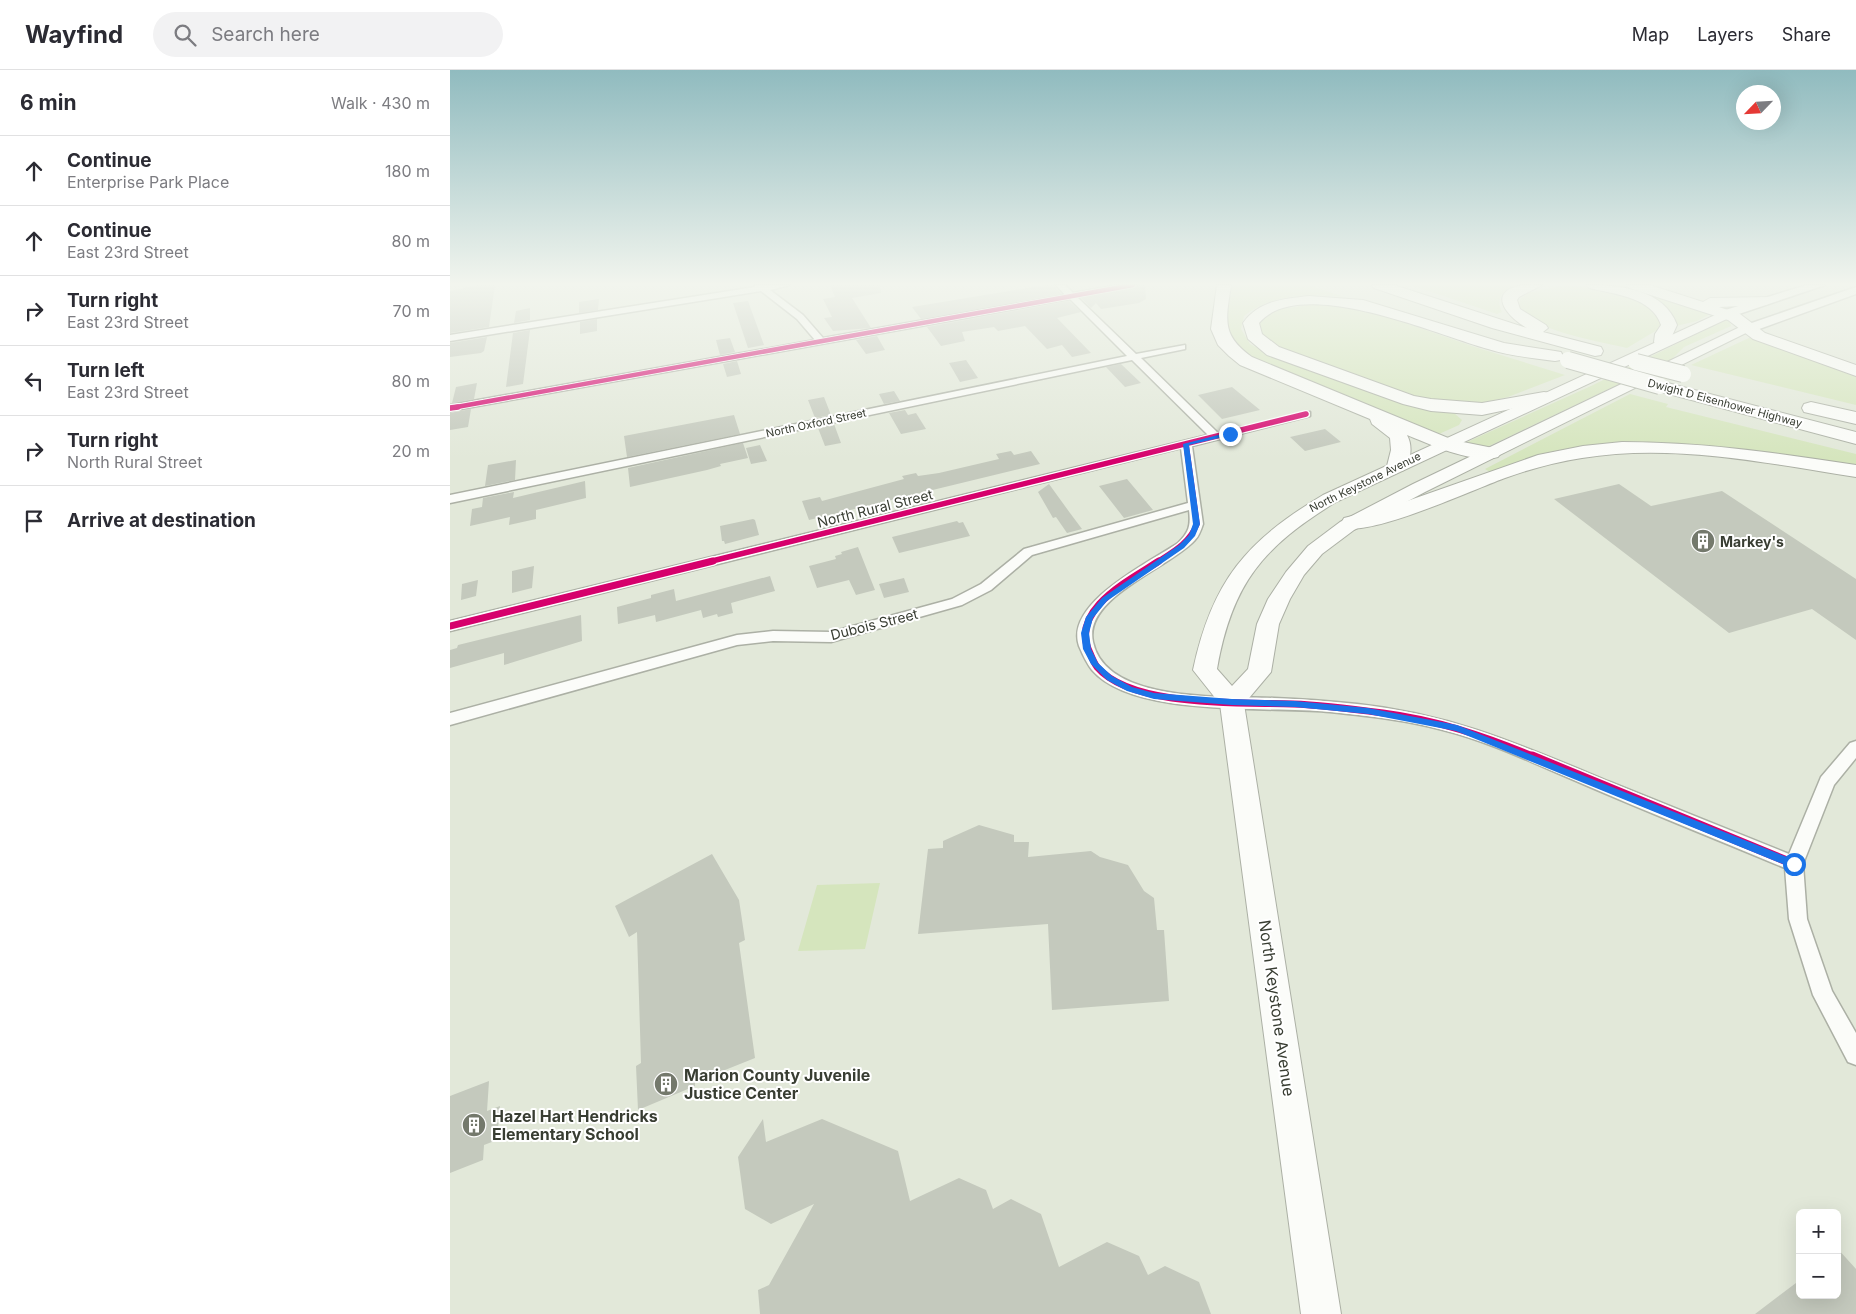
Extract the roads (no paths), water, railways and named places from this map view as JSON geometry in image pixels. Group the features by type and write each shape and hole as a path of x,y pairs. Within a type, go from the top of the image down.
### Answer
{"highway":[{"path":"1224,343 1255,366 1446,444 1492,453"},
{"path":"1263,343 1273,351 1409,400 1451,408 1482,408 1544,397"},
{"path":"1484,343 1496,347 1562,358"},
{"name":"Dwight D Eisenhower Highway","path":"1510,343 1655,381 1856,438"},
{"name":"Dwight D Eisenhower Highway","path":"1566,343 1856,418"},
{"path":"1576,343 1595,351"},
{"path":"1778,343 1856,372"},
{"path":"1360,409 1390,426 1399,436 1402,450 1397,466"},
{"path":"1352,523 1380,518 1528,464 1563,455 1602,450 1661,448 1719,451 1856,472"}],"main road":[{"name":"North Keystone Avenue","path":"1321,1314 1232,702 1205,670 1207,650 1216,619 1233,584 1245,566 1272,538 1302,514 1339,493 1660,343"},
{"path":"1232,702 1259,672 1268,624 1279,599 1296,572 1316,550 1352,523 1492,453 1655,381 1722,343"}],"street":[{"path":"450,408 809,343"},
{"path":"1120,343 1216,437"},
{"name":"North Oxford Street","path":"450,499 1182,347"},
{"name":"North Rural Street","path":"450,626 1306,414"},
{"path":"1186,444 1197,524 1192,536 1182,546 1100,603 1090,617 1085,633 1086,644 1095,664 1104,674 1130,689 1154,696 1232,702 1295,704 1368,711 1457,728 1794,864"},
{"name":"Dubois Street","path":"450,719 737,640 763,636 831,637 948,605 971,597 1028,552 1194,505"},
{"path":"1856,747 1827,782 1794,864 1798,919 1805,942 1823,995 1856,1054"}],"place":[{"name":"Markey's","path":"1703,541"},
{"name":"Marion County Juvenile Justice Center","path":"666,1084"},
{"name":"Hazel Hart Hendricks Elementary School","path":"474,1125"}]}
